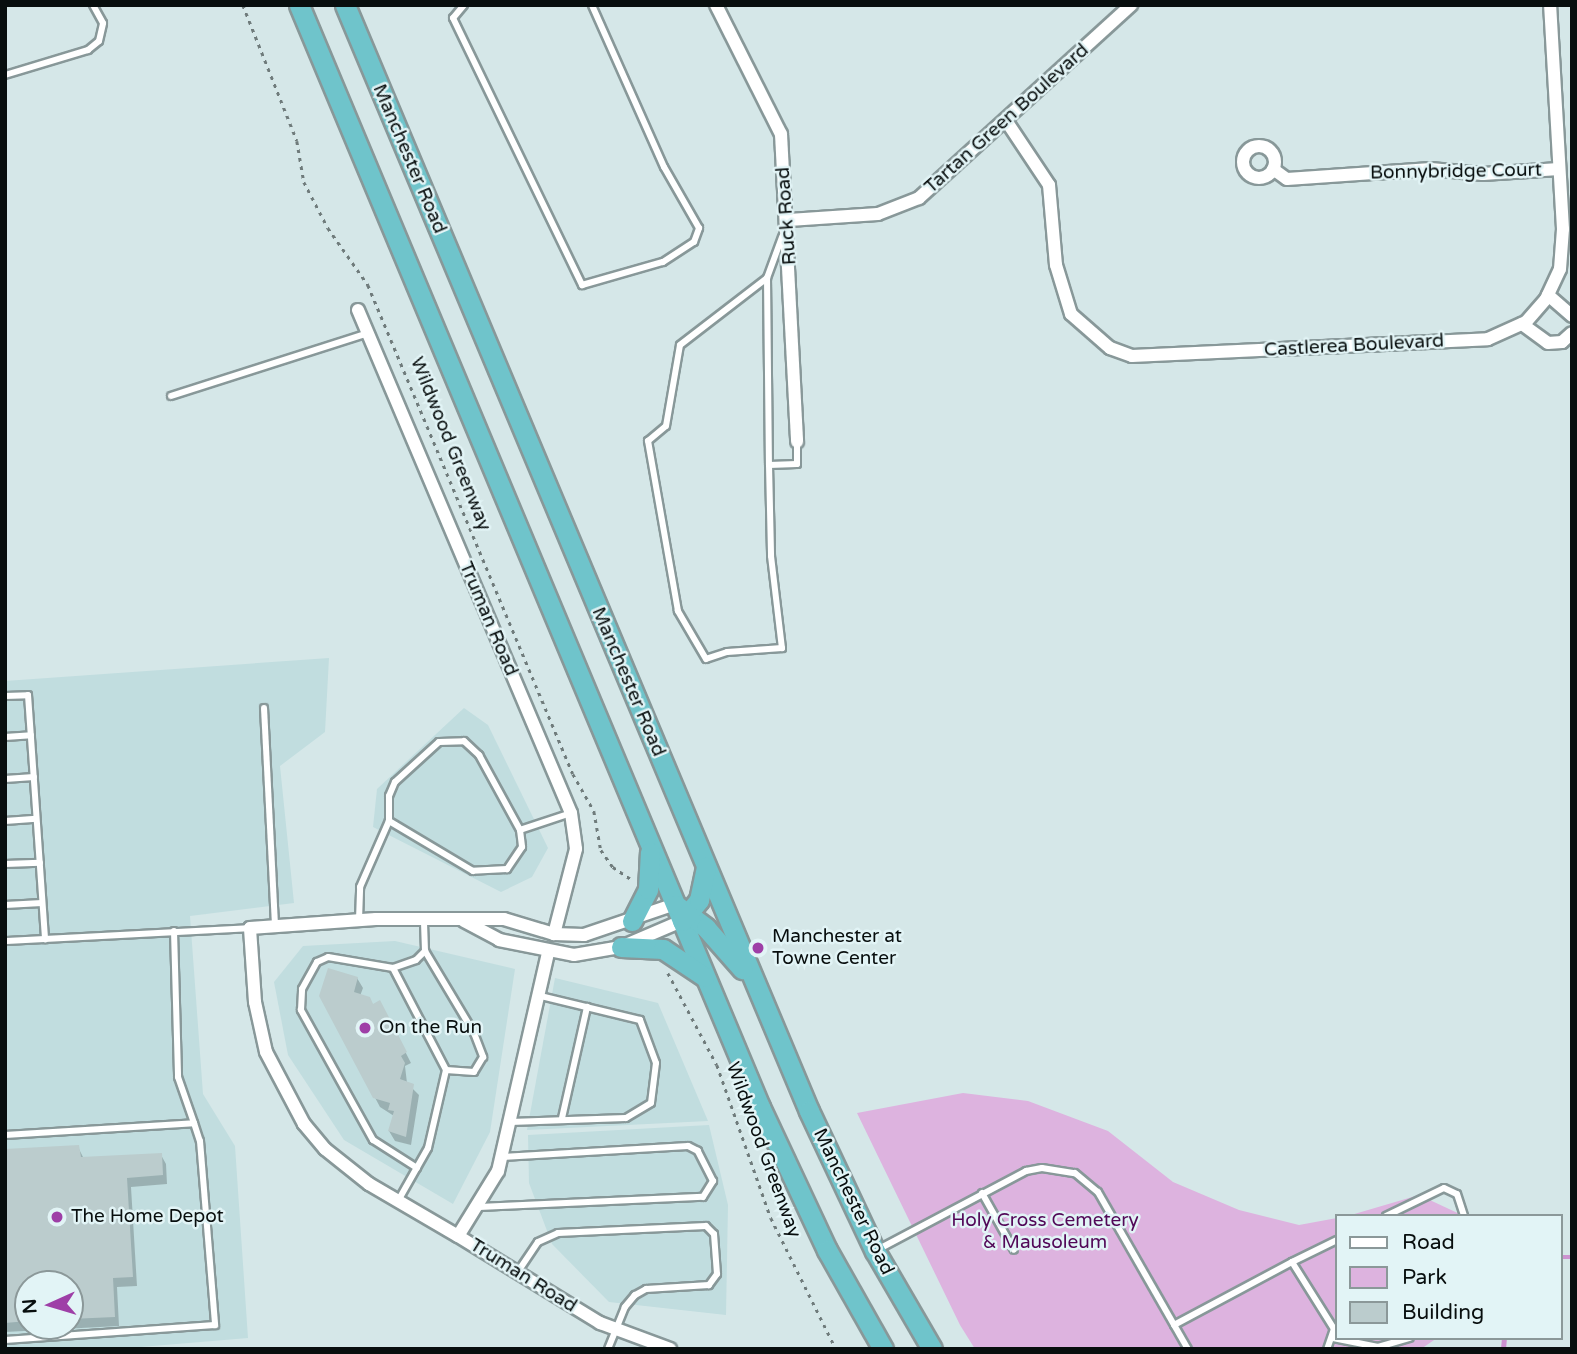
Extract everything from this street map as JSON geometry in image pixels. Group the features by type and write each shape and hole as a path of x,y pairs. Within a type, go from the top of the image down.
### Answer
{"highway":[{"path":"299,5 650,844 683,913 706,977 792,1179 883,1349"},
{"name":"Manchester Road","path":"345,5 755,984 875,1251 932,1349"},
{"path":"632,921 648,889 650,844"},
{"path":"683,913 699,901 706,867"},
{"path":"683,913 755,984"},
{"path":"621,947 663,949 706,977"}],"street":[{"name":"Ruck Road","path":"716,5 776,116 789,220 797,442"},
{"name":"Tartan Green Boulevard","path":"789,220 895,209 919,198 1007,122 1131,5"},
{"name":"Castlerea Boulevard","path":"1007,122 1049,185 1056,265 1072,314 1091,334 1121,352 1146,356 1470,341 1499,337 1522,324 1548,295 1560,269 1559,169 1550,5"},
{"name":"Bonnybridge Court","path":"1273,169 1287,179 1431,169 1483,174 1559,169"},
{"path":"1548,295 1572,316"},
{"name":"Truman Road","path":"358,310 571,813 576,849 554,934"},
{"path":"1522,324 1548,343 1562,342 1572,333"},
{"path":"464,921 499,940 548,953 587,955 621,947 683,913"},
{"path":"458,1236 398,1201 325,1149 288,1100 259,1026 250,928 359,920 504,919 554,934 601,933 632,921 683,913"},
{"name":"Truman Road","path":"548,953 502,1157 479,1207 458,1236 616,1331 670,1349"}],"lane":[{"path":"5,75 88,50 99,41 103,23 93,5"},
{"path":"464,5 453,18 582,285 663,261 694,242 699,228 664,167 592,5"},
{"path":"767,278 680,345 666,426 648,441 678,611 706,659 727,652 782,648 771,556 767,278 789,220"},
{"path":"171,396 368,333"},
{"path":"769,465 797,464 797,442"},
{"path":"5,696 28,695 45,939"},
{"path":"264,708 275,926"},
{"path":"5,737 31,735"},
{"path":"359,920 365,869 388,821 389,796 395,782 439,742 451,738 464,741 478,755 520,830 522,847 516,860 507,869 492,873 473,872 388,821"},
{"path":"5,779 34,777"},
{"path":"520,830 571,813"},
{"path":"5,821 36,819"},
{"path":"5,864 40,863"},
{"path":"5,905 42,903"},
{"path":"424,918 425,951 474,1033 483,1057 474,1072 446,1070"},
{"path":"5,941 250,928"},
{"path":"5,1340 215,1325 200,1141 178,1077 174,931"},
{"path":"417,1168 373,1140 301,1010 302,989 317,962 328,957 393,968 416,960 425,951"},
{"path":"393,968 446,1070 428,1148 398,1201"},
{"path":"510,1122 562,1118 626,1118 651,1103 656,1063 640,1020 537,995"},
{"path":"562,1118 587,1007"},
{"path":"5,1135 194,1123"},
{"path":"479,1207 703,1197 713,1181 698,1150 688,1146 502,1157"},
{"path":"875,1251 982,1193 1042,1168 1075,1173 1098,1192 1188,1349"},
{"path":"1390,1214 1444,1188 1457,1194 1463,1214"},
{"path":"982,1193 1014,1250"},
{"path":"517,1273 538,1242 558,1233 706,1226 714,1234 717,1274 709,1285 646,1289 635,1295 608,1349"},
{"path":"1174,1325 1336,1240"},
{"path":"1292,1262 1327,1315 1333,1338 1327,1349"},
{"path":"1343,1340 1378,1347 1403,1340"}],"path":[{"name":"Wildwood Greenway","path":"243,5 297,141 304,182 328,228 368,285 573,774 594,811 601,850 613,867 641,884"},
{"name":"Wildwood Greenway","path":"667,970 717,1065 771,1218 836,1349"}],"shaded area":[{"path":"329,658 325,732 280,766 294,903 190,916 203,1094 235,1146 248,1338 117,1349 5,1349 5,681"},
{"path":"464,708 488,725 548,848 532,877 501,892 373,827 377,789"},
{"path":"395,941 515,969 490,1132 453,1204 344,1140 288,1055 274,982 303,946"},
{"path":"555,978 658,1003 708,1121 527,1130"},
{"path":"709,1125 728,1205 726,1315 609,1302 552,1244 529,1183 528,1135"}],"green space":[{"name":"Holy Cross Cemetery & Mausoleum","path":"963,1093 1028,1101 1108,1131 1173,1182 1239,1210 1299,1225 1336,1218 1336,1340 1434,1340 1421,1349 975,1349 960,1325 857,1113"},
{"path":"1419,1195 1460,1214 1354,1214"}],"building":[{"name":"On the Run","path":"328,968 358,977 354,992 370,997 373,1004 380,1000 407,1052 401,1056 405,1063 400,1079 414,1084 406,1137 388,1131 394,1111 388,1110 390,1103 373,1098 319,996"},
{"name":"The Home Depot","path":"79,1145 81,1157 162,1153 163,1175 127,1178 133,1277 113,1278 115,1317 84,1318 84,1270 14,1270 14,1322 5,1323 5,1149"}],"waterway":[{"path":"1563,1257 1572,1257"},
{"path":"1503,1349 1504,1340"}],"place":[{"name":"Manchester at Towne Center","path":"758,948"},
{"name":"On the Run","path":"365,1028"},
{"name":"The Home Depot","path":"57,1217"}]}
